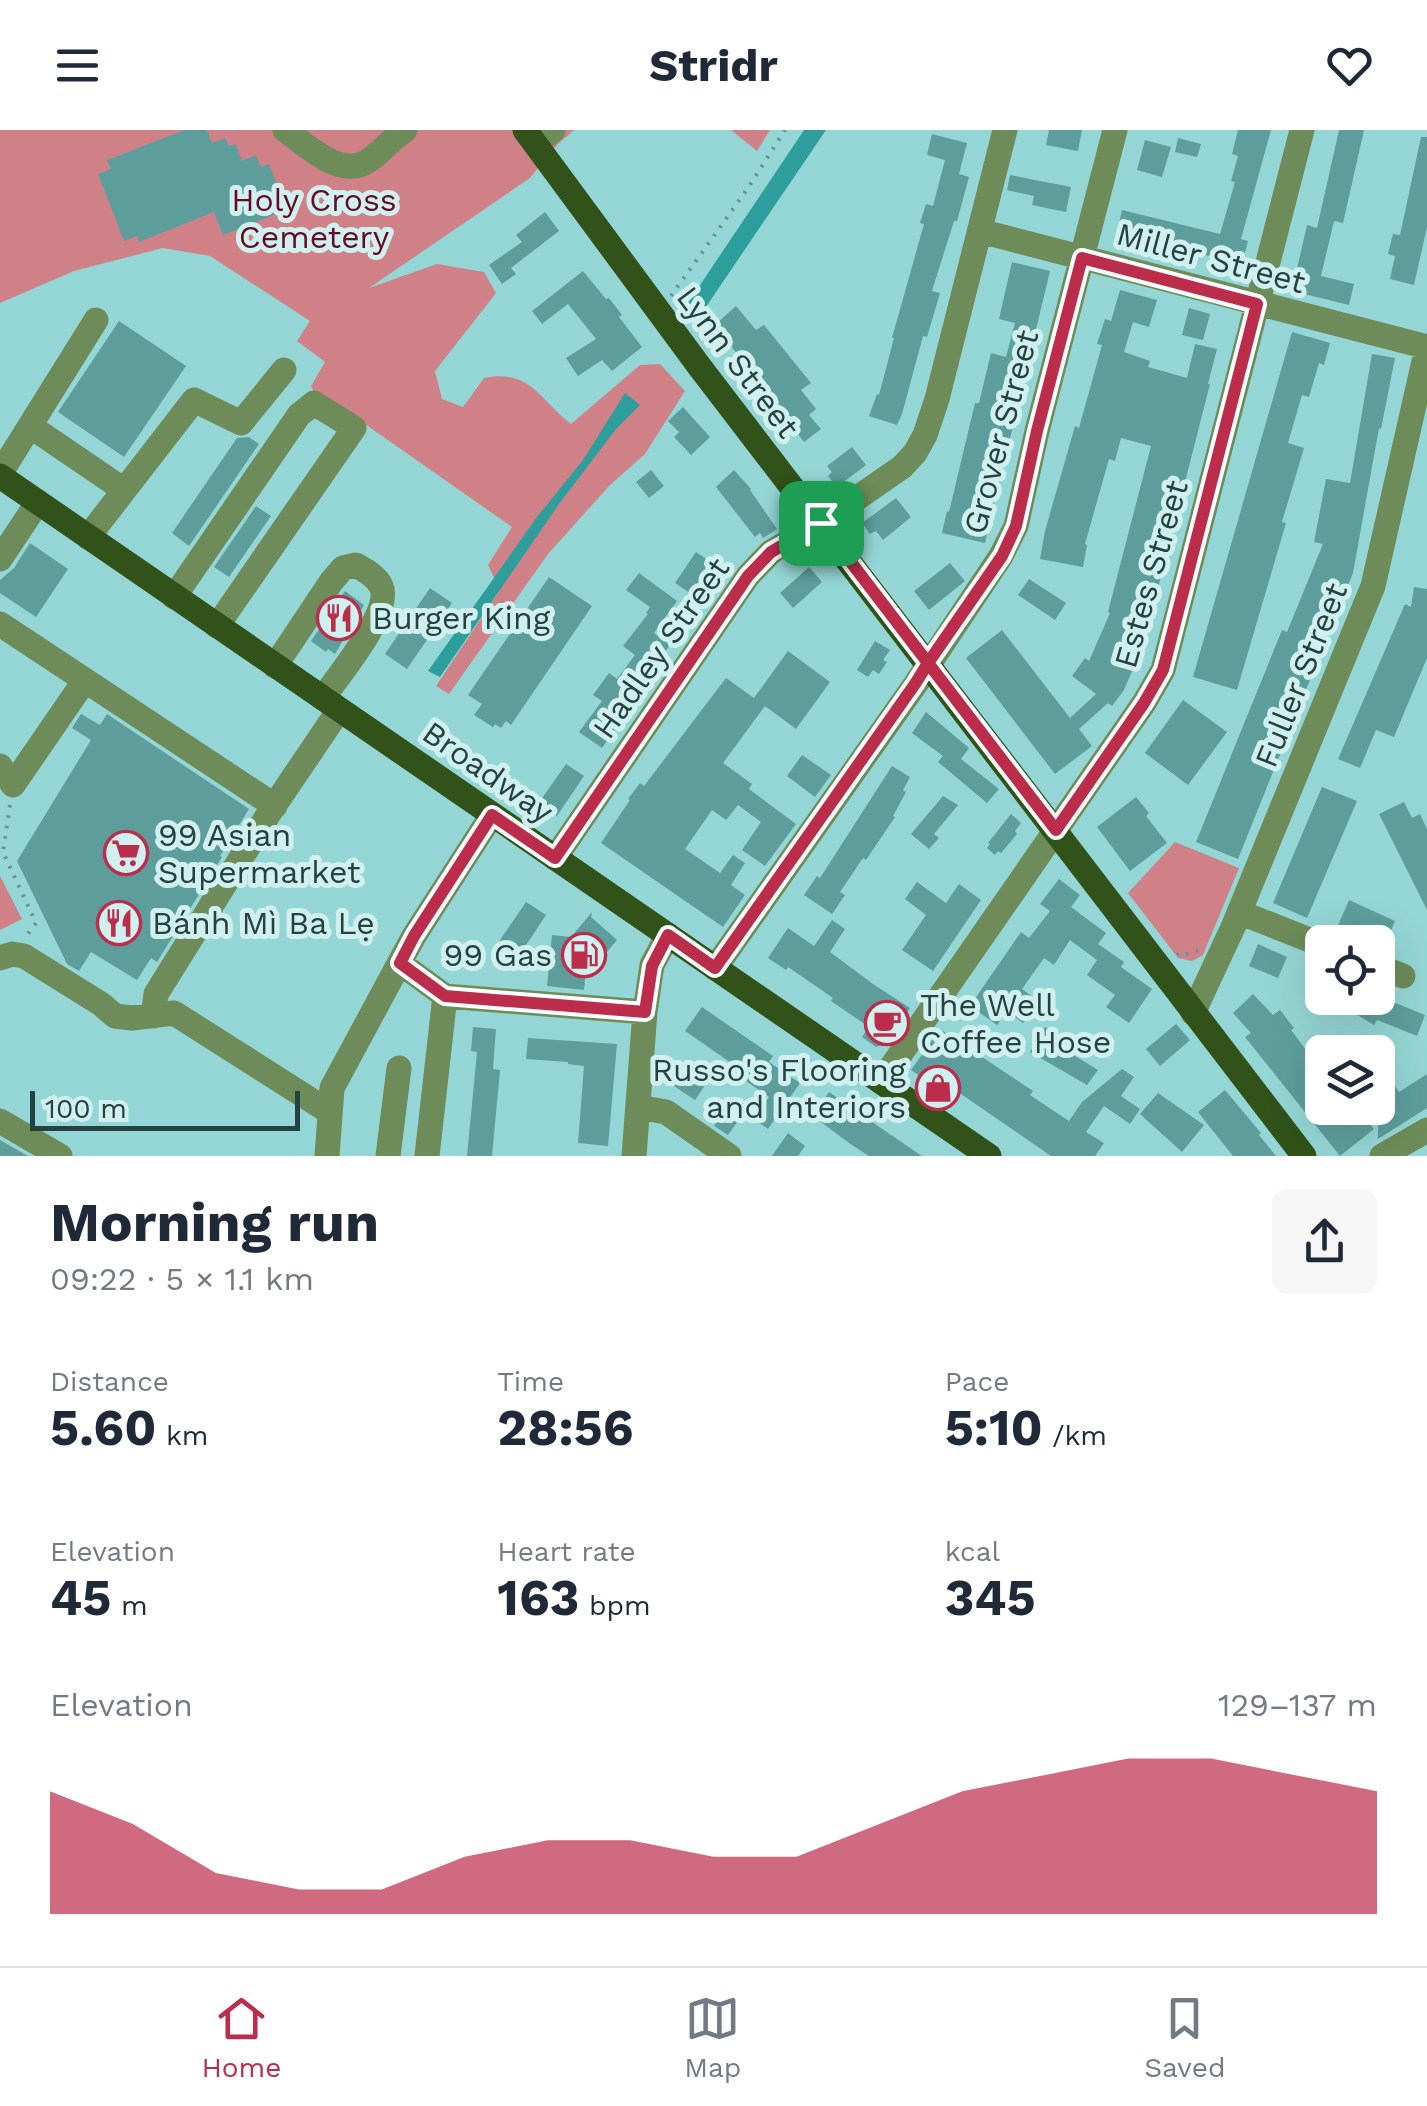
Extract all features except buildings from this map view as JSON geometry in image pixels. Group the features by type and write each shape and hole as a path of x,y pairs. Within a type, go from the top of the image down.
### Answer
{"main road":[{"name":"Lynn Street","path":"538,135 658,311 1304,1156"},
{"name":"Broadway","path":"0,475 989,1156"}],"street":[{"path":"285,130 331,162 350,168 366,162 405,130"},
{"name":"Hadley Street","path":"555,858 748,576 771,552 821,523 902,467 915,453 937,399 1005,130"},
{"name":"Grover Street","path":"715,968 1002,556 1016,526 1116,130"},
{"name":"Estes Street","path":"880,1082 1144,703 1163,670 1302,130"},
{"name":"Miller Street","path":"980,231 1427,348"},
{"path":"0,475 96,320"},
{"name":"Fuller Street","path":"1194,1013 1372,586 1427,348"},
{"path":"88,537 194,400 240,422 284,370"},
{"path":"174,597 299,415 314,403 354,428 217,626"},
{"path":"30,426 124,490"},
{"path":"0,558 38,502"},
{"path":"154,1016 156,994 274,806 370,629 382,603 382,587 372,574 356,565 343,568 276,666"},
{"path":"0,624 274,806"},
{"path":"6,775 85,680"},
{"path":"327,1156 332,1088 414,936 492,815"},
{"path":"1239,912 1305,938"},
{"path":"634,1156 652,966 668,935"},
{"path":"6,956 24,956 115,1016 174,1013 328,1111"},
{"path":"400,963 445,996 645,1012"},
{"path":"1395,973 1404,976"},
{"path":"427,1156 445,996"},
{"path":"388,1156 399,1068"},
{"path":"638,1107 666,1112 730,1156"},
{"path":"0,1122 60,1156"},
{"path":"1382,1156 1427,1130"}],"path":[{"path":"658,311 703,253 786,130"},
{"path":"6,775 3,852 36,924 6,956"},
{"path":"1176,956 1180,952 1204,952"}],"green space":[{"name":"Holy Cross Cemetery","path":"0,130 574,130 530,178 369,288 437,264 484,272 496,293 435,371 442,399 463,407 484,378 513,378 533,388 571,424 640,365 660,364 685,391 645,454 610,485 548,554 449,694 436,686 500,590 488,565 512,527 355,417 315,394 311,386 325,362 297,341 310,321 210,256 163,248 74,271 0,303"},
{"path":"731,130 770,130 757,151"},
{"path":"1175,842 1239,868 1203,955 1192,961 1178,958 1128,893"},
{"path":"0,876 22,919 0,930"}],"water":[{"path":"804,130 826,130 695,323 684,309"},
{"path":"625,393 640,405 616,429 559,504 440,677 428,671 537,517 583,460"}],"place":[{"name":"Burger King","path":"339,618"},
{"name":"99 Asian Supermarket","path":"126,853"},
{"name":"Bánh Mì Ba Lẹ","path":"119,923"},
{"name":"99 Gas","path":"584,955"},
{"name":"The Well Coffee Hose","path":"887,1023"},
{"name":"Russo's Flooring and Interiors","path":"938,1088"}],"route":[{"path":"821,523 771,552 748,576 555,858 492,815 400,963 445,996 645,1012 652,966 668,935 715,968 928,663 1056,830 1163,670 1257,304 1082,258 1016,526 1002,556 928,663 821,523"}]}
